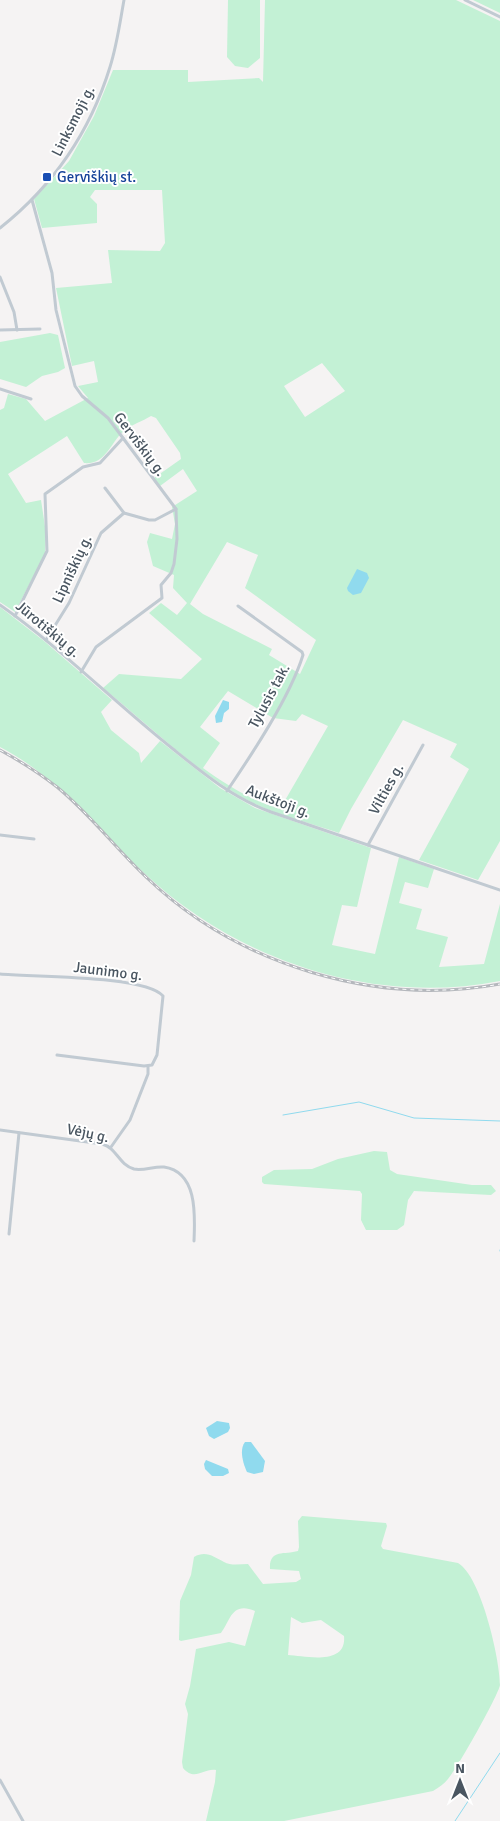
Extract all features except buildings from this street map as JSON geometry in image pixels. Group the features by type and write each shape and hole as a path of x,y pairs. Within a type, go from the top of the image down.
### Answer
{"street":[{"name":"Linksmoji g.","path":"0,228 32,200 70,155 90,116 110,67 124,0"},
{"path":"465,0 500,17"},
{"name":"Gerviškių g.","path":"32,200 55,285 58,327 75,386 82,396 108,418 176,509"},
{"path":"0,278 14,312 17,330"},
{"path":"0,330 40,328"},
{"path":"0,389 31,400"},
{"path":"15,616 47,551 45,494 83,467 100,462 123,438"},
{"path":"81,672 96,647 162,598 161,585 171,573 174,564 177,539 176,509 155,520 124,513 105,488"},
{"name":"Lipniškių g.","path":"46,640 69,603 101,533 124,513"},
{"name":"Jūrotiškių g.","path":"0,605 46,640 81,672"},
{"name":"Tylusis tak.","path":"227,791 245,765 292,682 303,655 302,652 238,606"},
{"name":"Aukštoji g.","path":"81,672 163,741 227,791 259,808 500,890"},
{"name":"Vilties g.","path":"368,844 423,745"},
{"path":"0,835 34,839"},
{"name":"Jaunimo g.","path":"0,974 138,985 160,992 164,996 164,1005 157,1056 155,1062 148,1067"},
{"path":"57,1055 148,1067 148,1074 130,1120 111,1148"},
{"name":"Vėjų g.","path":"0,1130 102,1144 111,1148 120,1160 128,1166 140,1170 163,1167 173,1170 183,1177 194,1201 194,1241"},
{"path":"9,1234 19,1133"},
{"path":"0,1780 23,1821"}],"green space":[{"path":"228,0 260,0 260,58 248,68 235,66 227,57"},
{"path":"265,0 456,0 500,21 500,841 478,880 419,860 469,769 450,757 457,744 403,720 339,833 260,806 235,793 184,756 103,688 119,674 181,679 202,659 149,613 161,603 177,615 187,603 173,588 174,575 153,566 147,542 150,533 172,539 175,524 172,507 197,491 183,469 160,486 154,478 181,459 180,453 156,418 151,416 126,430 98,461 84,463 67,436 8,474 26,503 41,500 46,533 45,554 15,612 0,602 0,410 4,408 8,394 26,399 45,421 88,398 78,386 98,382 94,361 72,366 56,288 112,283 108,250 160,251 165,243 162,190 95,190 90,197 97,204 97,223 42,228 34,199 69,161 94,116 113,70 188,70 188,82 259,78 263,82","holes":["322,363 345,391 305,417 284,386","227,542 258,555 245,588 316,640 300,674 269,655 272,649 203,614 190,604","228,691 273,718 296,721 302,714 328,726 280,809 240,792 203,768 220,743 200,727"]},
{"path":"473,0 500,0 500,13"},
{"path":"50,333 58,335 65,368 42,376 26,387 0,379 0,342"},
{"path":"0,607 44,641 112,700 101,712 111,730 139,753 141,763 160,741 220,788 255,808 371,848 357,907 342,905 332,945 375,954 399,857 434,869 428,888 405,882 399,903 422,909 416,929 448,937 439,967 484,964 500,904 500,981 452,987 404,987 356,981 309,969 264,952 221,931 181,904 144,873 60,789 22,760 0,747"},
{"path":"374,1151 387,1152 390,1170 397,1174 472,1185 491,1185 496,1191 491,1195 414,1191 408,1200 404,1225 397,1230 366,1230 361,1220 362,1194 360,1191 264,1184 262,1182 262,1177 274,1170 312,1169 338,1159"},
{"path":"302,1516 386,1523 387,1526 381,1546 383,1549 458,1563 466,1571 474,1584 488,1619 497,1657 500,1685 498,1692 453,1773 433,1791 284,1821 206,1821 216,1770 191,1774 183,1768 182,1762 188,1714 185,1704 196,1649 229,1642 245,1646 255,1611 241,1609 236,1611 232,1614 221,1633 181,1641 179,1640 180,1601 191,1575 194,1557 202,1554 210,1555 230,1564 248,1564 263,1584 296,1582 301,1579 299,1571 270,1569 272,1558 278,1554 298,1551 298,1521","holes":["291,1617 302,1623 321,1620 344,1636 343,1645 339,1652 324,1657 288,1655"]}],"water":[{"path":"357,569 367,573 369,578 361,593 353,595 347,588"},
{"path":"223,700 229,702 229,709 224,713 222,722 216,723 215,716"},
{"path":"217,1421 229,1423 230,1428 228,1432 214,1439 209,1436 206,1428"},
{"path":"245,1442 251,1442 265,1461 263,1472 254,1474 247,1472 242,1453"},
{"path":"206,1460 228,1469 229,1473 223,1476 212,1476 205,1469 204,1464"}],"waterway":[{"path":"283,1115 359,1102 414,1118 500,1121"},
{"path":"455,1821 500,1753"}],"railway":[{"path":"0,750 29,767 69,797 147,878 183,908 223,934 266,956 311,972 358,984 405,989 453,990 500,984"}],"place":[{"name":"Gerviškių st.","path":"47,177"}]}
